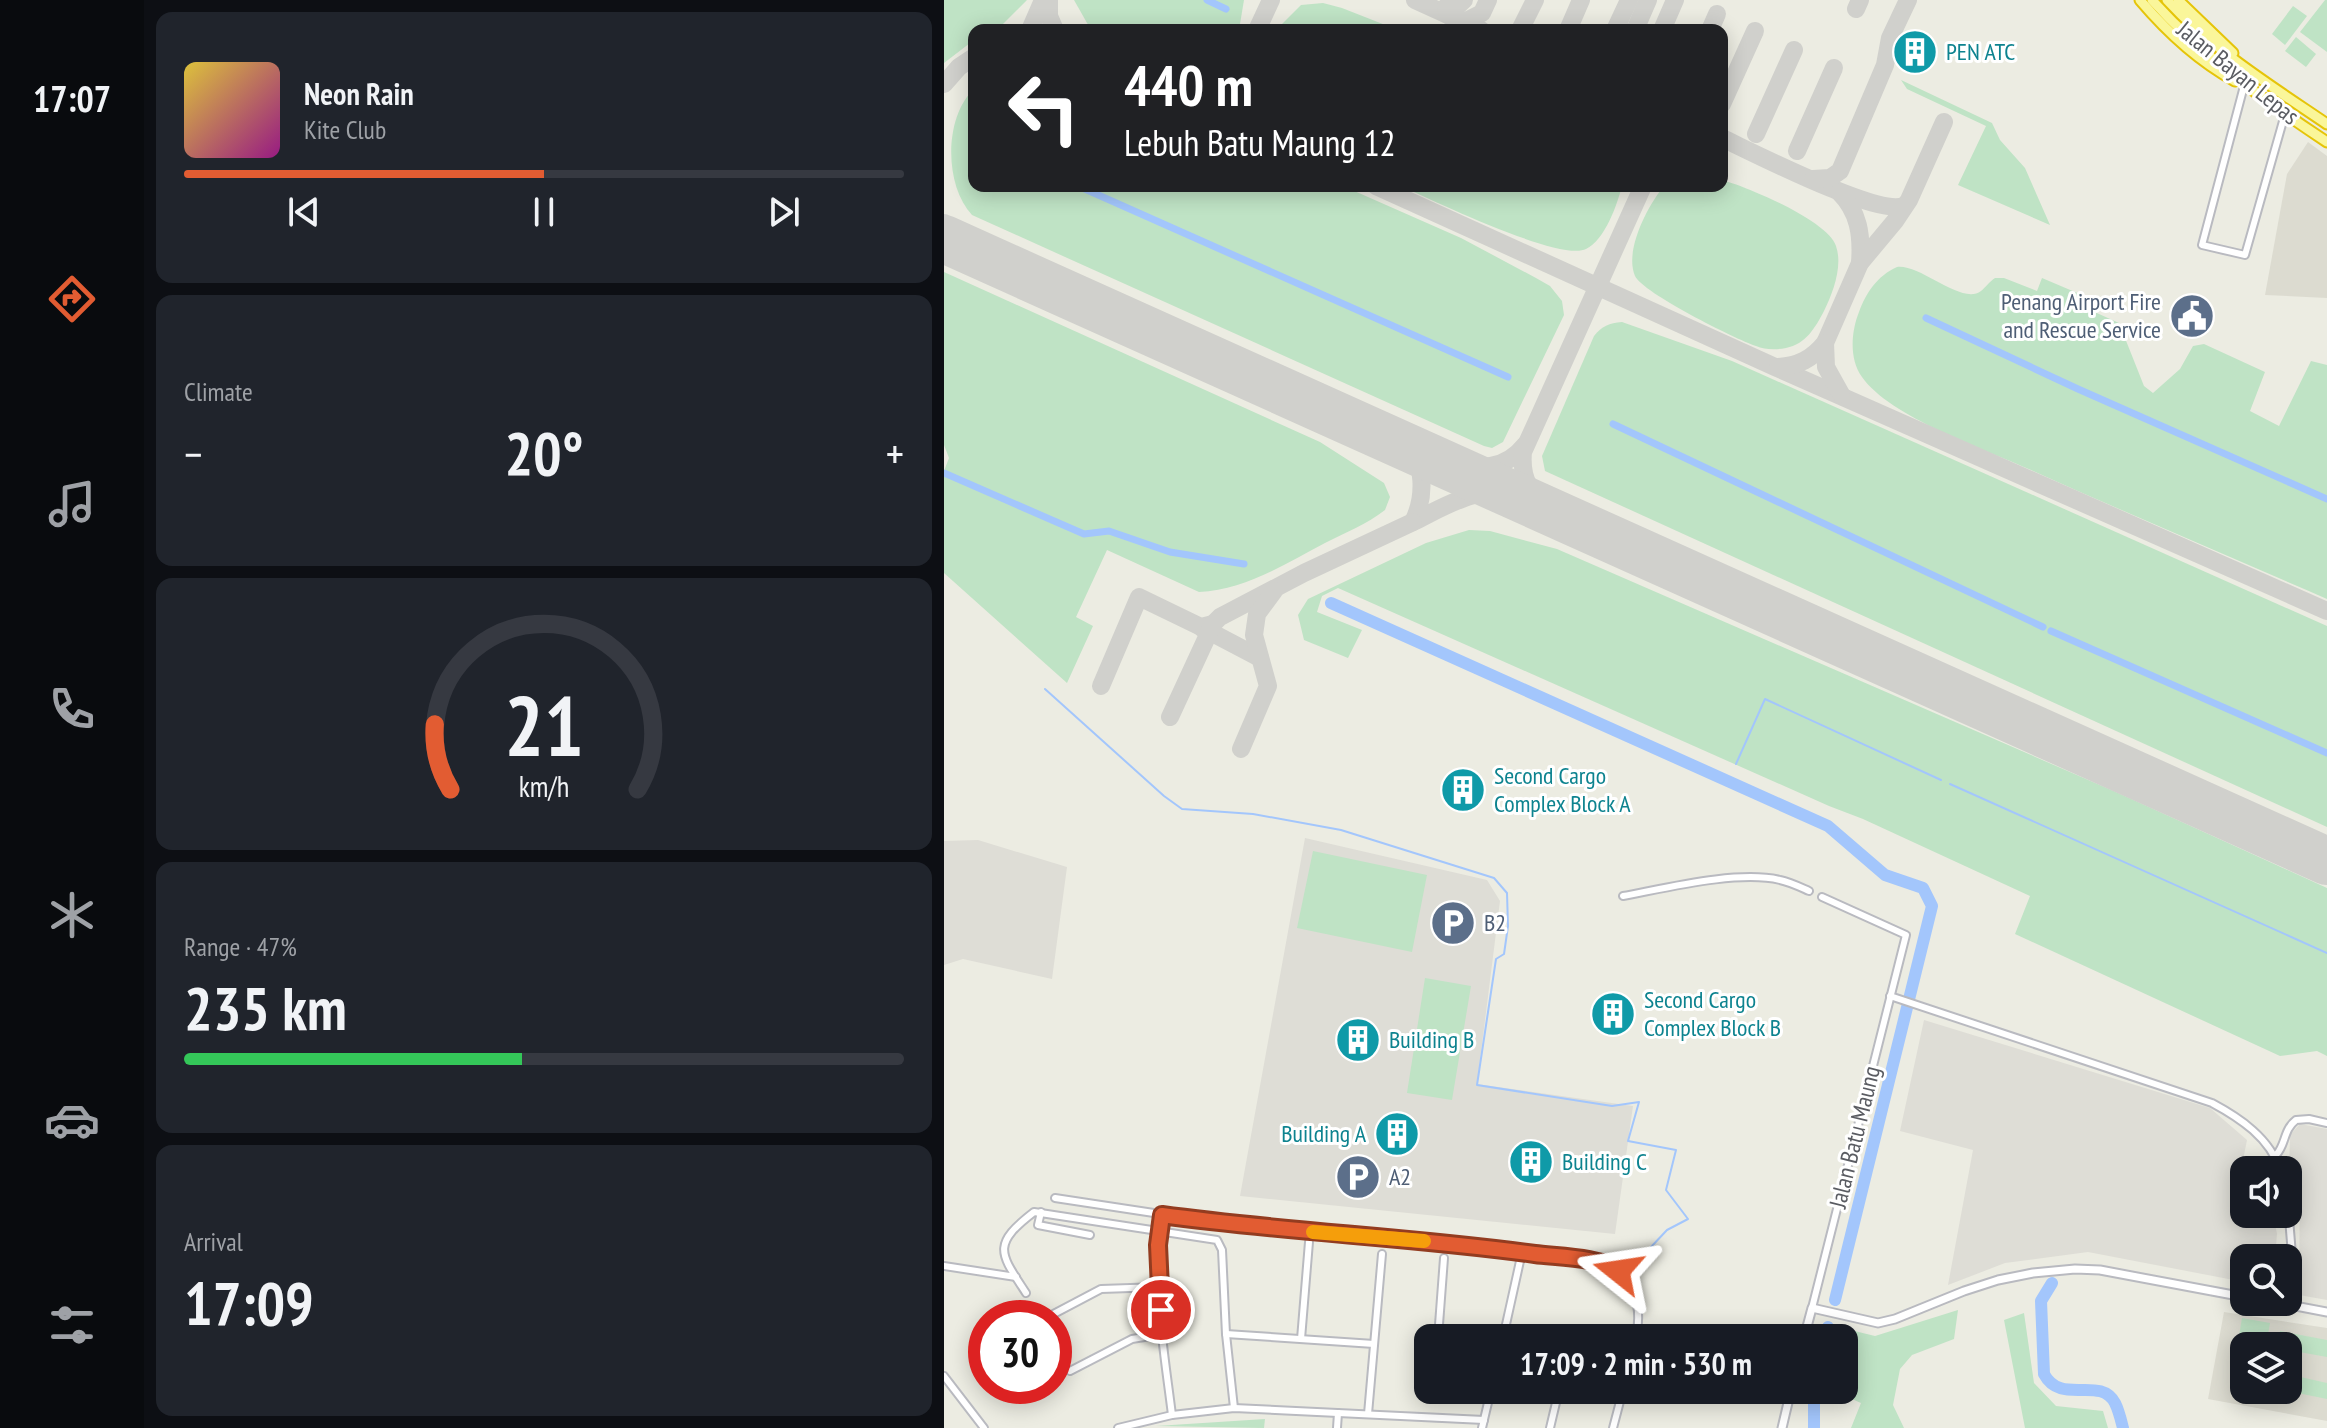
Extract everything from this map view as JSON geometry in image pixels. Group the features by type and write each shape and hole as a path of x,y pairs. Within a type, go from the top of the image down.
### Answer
{"highway":[{"path":"2140,0 2179,42 2207,65 2255,93"},
{"name":"Jalan Bayan Lepas","path":"2152,0 2195,44 2255,93 2327,142"},
{"name":"Jalan Bayan Lepas","path":"2167,0 2191,27 2254,74 2326,121"},
{"path":"2178,0 2254,74"}],"street":[{"path":"2244,86 2202,245 2245,255 2285,114"},
{"path":"1623,896 1711,881 1764,878 1781,880 1809,891"},
{"name":"Jalan Batu Maung","path":"1808,1324 1906,935 1822,897"},
{"path":"1891,997 2212,1103 2249,1126 2276,1155 2280,1152 2286,1131 2296,1120 2327,1123"},
{"path":"1055,1198 1246,1227 1429,1242 1612,1266 1625,1278 1636,1297 1638,1324"},
{"path":"1030,1231 1038,1225 1041,1212"},
{"path":"1026,1293 1003,1253 1005,1241 1030,1214 1041,1212 1214,1239 1220,1243 1234,1408"},
{"path":"1162,1215 1159,1232 1160,1287 1172,1415"},
{"path":"1038,1225 1090,1235"},
{"path":"1301,1339 1309,1242"},
{"path":"1506,1324 1522,1252"},
{"path":"1368,1414 1382,1254"},
{"path":"1439,1324 1444,1258"},
{"path":"944,1266 1016,1277"},
{"path":"1812,1308 1878,1323 1998,1280 2058,1270 2100,1270 2230,1294"},
{"path":"1072,1305 1107,1288 1160,1287"},
{"path":"2302,1306 2327,1312"},
{"path":"1072,1370 1132,1339 1163,1334"},
{"path":"1226,1334 1374,1344"},
{"path":"944,1376 984,1428"},
{"path":"1482,1428 1488,1404"},
{"path":"1550,1428 1556,1404"},
{"path":"1613,1428 1619,1404"},
{"path":"1782,1428 1788,1404"},
{"path":"1118,1428 1172,1415 1234,1408 1484,1420"},
{"path":"1337,1428 1338,1413"}],"shaded area":[{"path":"2308,142 2327,156 2327,298 2265,295 2287,174"},
{"path":"1305,838 1487,880 1500,901 1477,1084 1633,1106 1615,1234 1240,1196"},
{"path":"978,840 1067,867 1052,979 963,959 944,965 944,841"},
{"path":"1924,1020 2210,1108 2247,1140 2244,1156 2230,1156 2230,1228 2276,1228 2276,1244 2230,1244 2230,1279 2088,1252 2005,1263 1948,1285 1973,1150 1900,1131"},
{"path":"2300,1124 2327,1129 2327,1300 2302,1296 2302,1244 2299,1244 2302,1156 2289,1156 2290,1135"},
{"path":"2224,1312 2230,1313 2230,1316 2250,1316 2327,1328 2327,1421 2235,1404 2302,1404 2302,1332 2230,1332 2230,1403 2208,1399"}],"green space":[{"path":"944,0 1027,0 1003,24 968,24 968,45 944,63"},
{"path":"1074,0 1244,0 1240,24 1088,24"},
{"path":"2327,0 2327,52 2300,32"},
{"path":"1323,3 1383,24 1282,24 1301,5"},
{"path":"2293,6 2307,16 2285,45 2272,34"},
{"path":"2296,37 2316,54 2306,67 2285,51"},
{"path":"1901,80 1992,123 2000,140 2025,168 2050,225 1958,185 1986,126 1907,89"},
{"path":"968,96 968,192 1357,192 1461,238 1550,286 1562,301 1564,315 1503,442 1492,448 1484,446 972,215 956,187 952,169 953,133"},
{"path":"1728,182 1767,197 1818,226 1836,246 1838,271 1827,304 1809,334 1793,346 1778,349 1759,347 1671,304 1642,284 1632,266 1633,254 1639,229 1660,192 1728,192"},
{"path":"1414,192 1620,192 1604,230 1586,249 1572,251 1550,247 1466,216"},
{"path":"1897,267 1918,272 1963,293 1981,291 1995,278 2004,278 2037,291 2042,278 2082,295 2079,305 2119,323 2144,386 2153,393 2180,369 2193,346 2204,344 2265,372 2250,411 2279,426 2311,361 2327,365 2327,599 1939,431 1875,392 1862,377 1855,362 1854,328 1869,292 1878,280"},
{"path":"944,272 1320,442 1384,483 1390,497 1385,510 1264,575 1216,590 1199,592 1107,550 1076,617 1093,626 1067,683 944,573 944,471 949,458 944,445"},
{"path":"1622,322 1732,361 2327,626 2327,827 1545,471 1542,456 1594,336 1606,326"},
{"path":"1469,530 1490,531 1557,549 2116,792 2327,888 2327,1056 2317,1051 2280,1056 2015,934 2030,896 1863,819 1338,588 1322,596 1317,612 1362,630 1348,658 1304,640 1298,615 1308,599 1426,543"},
{"path":"1313,851 1427,875 1412,952 1297,928"},
{"path":"1425,978 1471,986 1452,1100 1407,1093"},
{"path":"1958,1310 1954,1339 1912,1355 1900,1369 1893,1405 1904,1428 1851,1428 1861,1403 1858,1402 1858,1332 1875,1336"},
{"path":"2024,1313 2034,1383 2056,1406 2103,1411 2108,1428 2025,1428 2004,1320"},
{"path":"2242,1318 2270,1323 2268,1332 2240,1332"},
{"path":"2302,1335 2327,1340 2327,1357 2302,1353"},
{"path":"2302,1377 2327,1383 2327,1399 2302,1394"},
{"path":"1265,1419 1264,1428 1156,1426"}],"waterway":[{"path":"1207,0 1226,9"},
{"path":"1092,192 1508,377"},
{"path":"1926,318 2327,499"},
{"path":"1613,424 2043,627"},
{"path":"944,473 1084,534 1109,531 1170,552 1244,564"},
{"path":"1331,603 1828,826 1885,875 1923,888 1932,906 1835,1300"},
{"path":"2051,631 2327,753"},
{"path":"1045,689 1182,809 1253,814 1341,830 1494,878 1507,893 1508,926 1504,954 1496,959 1477,1085 1612,1106 1639,1102 1628,1141 1676,1150 1666,1190 1688,1219 1667,1230 1635,1264"},
{"path":"1736,764 1765,699 1941,780"},
{"path":"1950,784 2327,953"},
{"path":"2052,1283 2041,1301 2044,1374 2060,1388 2100,1391 2108,1395 2115,1403 2123,1428"},
{"path":"1814,1404 1814,1428"}],"taxiway":[{"path":"1033,24 1043,0"},
{"path":"1049,0 1052,24"},
{"path":"1260,24 1271,0"},
{"path":"1415,0 1468,24"},
{"path":"1446,7 1448,15 1464,0"},
{"path":"1464,22 1482,13 1488,0"},
{"path":"1523,24 1535,0"},
{"path":"1571,24 1581,0"},
{"path":"1618,24 1629,0"},
{"path":"1638,24 1648,0"},
{"path":"1665,24 1675,0"},
{"path":"1856,9 1860,0"},
{"path":"1813,179 1830,178 1840,171 1885,65 1890,38 1908,0"},
{"path":"1713,24 1717,14"},
{"path":"1728,91 1755,31"},
{"path":"1756,134 1794,50"},
{"path":"944,84 968,61"},
{"path":"1797,151 1834,68"},
{"path":"1825,343 1860,263 1909,200 1944,122"},
{"path":"1728,141 1843,193 1889,207 1904,206"},
{"path":"1389,192 1775,367 2327,611"},
{"path":"1558,515 1527,482 1523,452 1640,192"},
{"path":"1839,192 1858,224 1860,263"},
{"path":"944,223 961,239 994,261"},
{"path":"1778,367 1804,361 1825,343 1826,367 1841,394"},
{"path":"1402,445 1410,451 1420,470 1420,503 1413,522 1451,503 1479,494 1507,493 1520,498"},
{"path":"1447,465 1479,467 1499,464 1517,454 1525,445"},
{"path":"1170,717 1213,624 1220,617 1413,522"},
{"path":"1241,749 1268,686 1254,635 1257,614 1274,591"},
{"path":"1101,686 1139,597 1201,627 1213,624"},
{"path":"1203,629 1201,627 1260,658"}],"runway":[{"path":"944,239 2327,861"}],"slow traffic":[{"path":"1313,1232 1424,1241"}],"place":[{"name":"PEN ATC","path":"1915,52"},
{"name":"Penang Airport Fire and Rescue Service","path":"2192,316"},
{"name":"Second Cargo Complex Block A","path":"1463,790"},
{"name":"B2","path":"1453,923"},
{"name":"Second Cargo Complex Block B","path":"1613,1014"},
{"name":"Building B","path":"1358,1040"},
{"name":"Building A","path":"1397,1134"},
{"name":"Building C","path":"1531,1162"},
{"name":"A2","path":"1358,1177"}],"route":[{"path":"1161,1310 1158,1245 1162,1215 1246,1227 1522,1252 1604,1263 1618,1271"}]}
